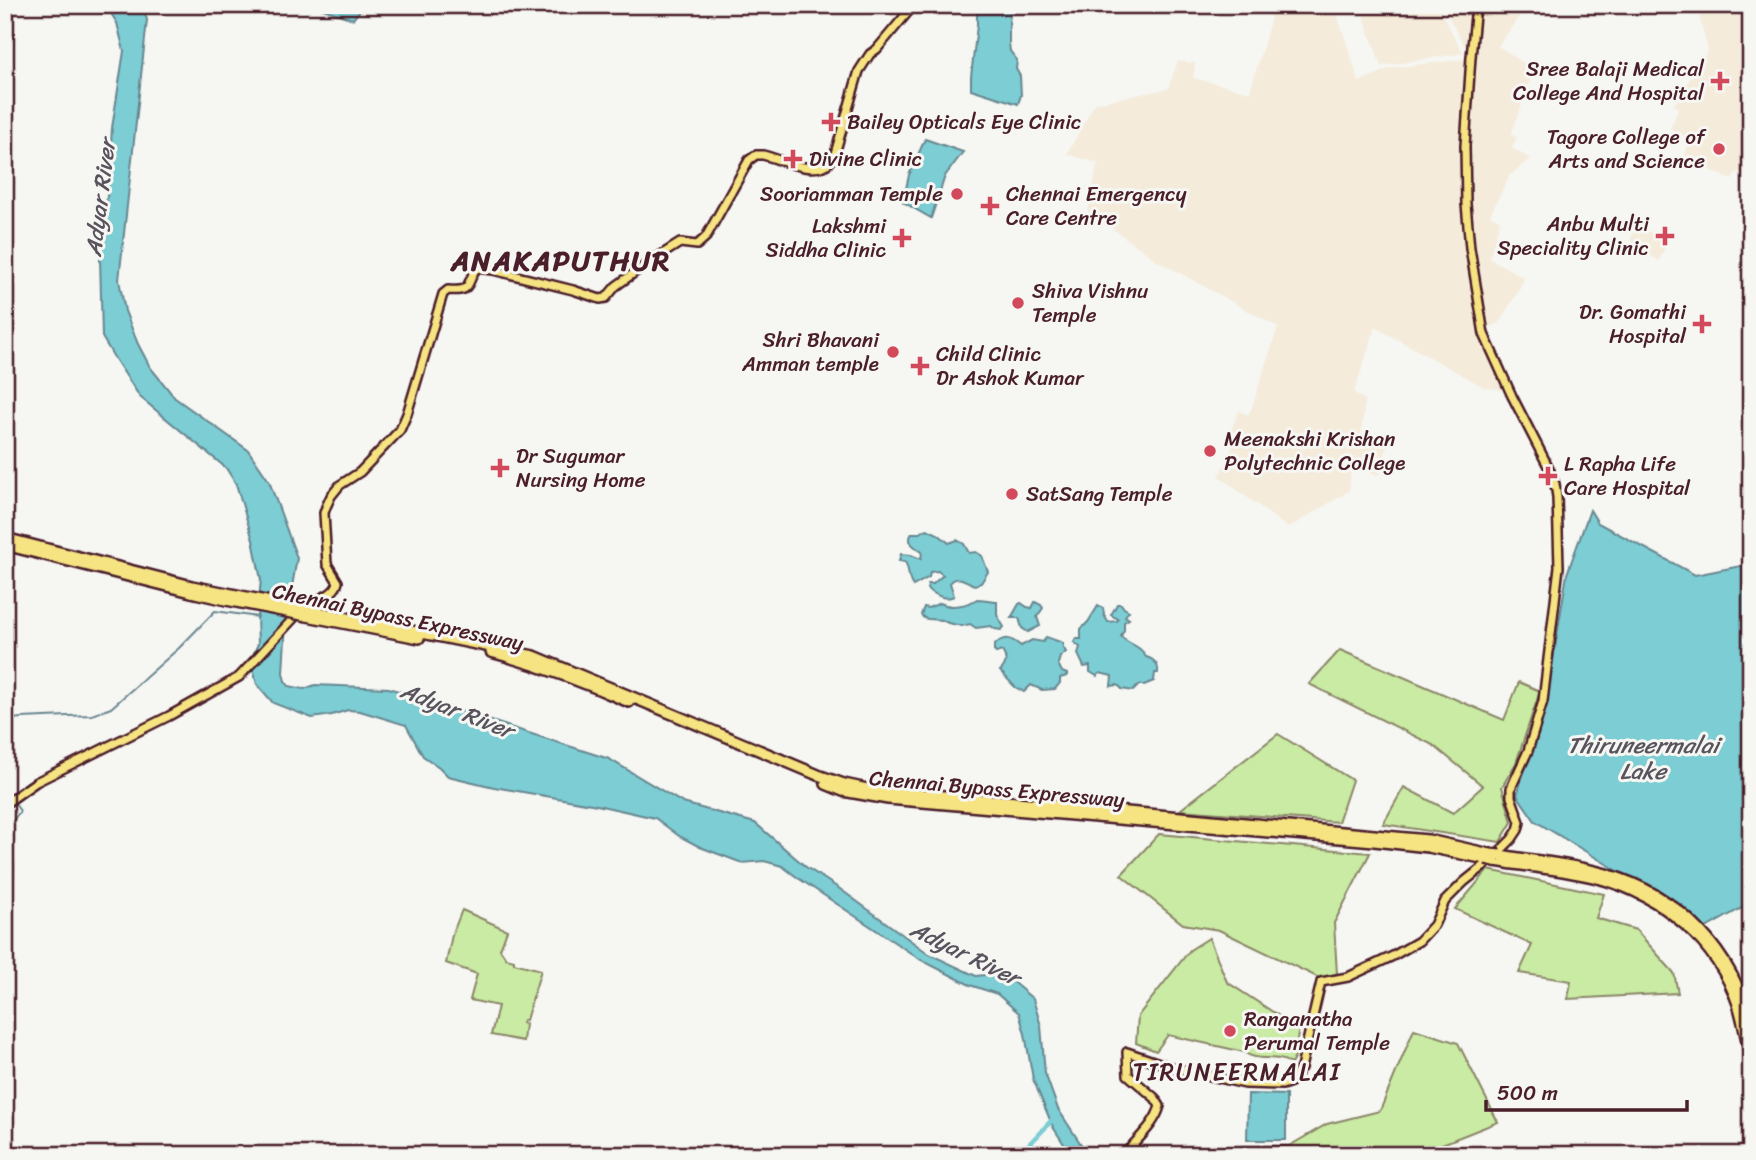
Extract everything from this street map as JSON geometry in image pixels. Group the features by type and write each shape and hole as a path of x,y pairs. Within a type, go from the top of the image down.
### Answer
{"highway":[{"name":"Chennai Bypass Expressway","path":"5,538 227,597"},
{"name":"Chennai Bypass Expressway","path":"5,545 191,592 534,656 818,775 871,793 1428,840 1491,859 1605,874 1634,884 1667,902 1689,919 1712,943 1729,969 1751,1026"},
{"name":"Chennai Bypass Expressway","path":"1743,1009 1751,1062"}],"main road":[{"path":"825,167 834,157 862,65 914,5"},
{"path":"1124,1155 1158,1114 1160,1106 1155,1098 1128,1075 1127,1052 1171,1067 1258,1085 1282,1085 1291,1082 1301,1068 1321,982 1348,977 1419,941 1433,925 1445,901 1491,859 1511,838 1516,828 1506,789 1526,747 1544,688 1559,567 1557,496 1556,484 1484,334 1465,204 1465,146 1476,5"},
{"path":"7,803 44,778 169,716 241,676 305,606 336,589 338,582 327,564 325,535 324,513 331,496 340,485 360,472 400,430 443,294 448,290 461,291 467,287 476,268 573,290 600,299 606,298 616,286 680,243 699,244 706,237 749,160 756,155 806,167 833,169"}],"shaded area":[{"path":"1269,5 1334,5 1359,82 1391,68 1467,59 1461,160 1466,240 1484,344 1503,382 1503,390 1484,387 1375,327 1354,393 1365,400 1361,434 1387,447 1379,475 1351,468 1349,491 1288,528 1219,476 1238,436 1230,432 1239,411 1248,415 1251,410 1278,327 1158,261 1088,211 1098,163 1067,154 1095,103 1168,89 1178,61 1195,63 1193,78 1250,92 1271,18"},
{"path":"1360,5 1437,5 1463,53 1381,66"},
{"path":"1442,5 1472,5 1468,52"},
{"path":"1477,5 1524,5 1523,11 1498,46 1534,70 1511,135 1517,137 1512,148 1530,159 1509,176 1490,215 1500,221 1489,258 1524,278 1499,323 1486,329 1468,203 1472,53"},
{"name":"Sree Balaji Medical College And Hospital","path":"1704,5 1751,5 1751,175 1736,172 1732,180 1685,158 1689,139 1670,128 1679,108 1674,105 1708,50 1699,15"},
{"path":"1636,226 1668,240 1659,261 1630,241"}],"green space":[{"path":"1340,650 1504,720 1519,682 1540,691 1516,763 1502,787 1512,822 1500,842 1383,824 1404,787 1453,813 1483,786 1433,745 1309,684"},
{"path":"1278,734 1352,780 1338,822 1180,810"},
{"path":"1159,834 1370,853 1334,923 1337,974 1319,978 1219,930 1183,924 1121,875"},
{"path":"1488,870 1604,894 1596,918 1636,930 1674,973 1678,993 1568,999 1571,981 1519,973 1532,945 1455,909"},
{"path":"462,910 507,930 500,949 506,958 514,960 514,963 541,970 526,1020 522,1023 525,1024 523,1041 491,1035 498,1006 470,1000 477,974 446,963 452,935"},
{"path":"1209,938 1227,982 1299,1029 1296,1045 1301,1047 1291,1064 1280,1059 1255,1057 1244,1052 1168,1035 1156,1051 1136,1043 1138,1016 1190,950"},
{"path":"1414,1029 1458,1043 1498,1122 1427,1150 1427,1155 1213,1155 1243,1146 1289,1146 1327,1124 1380,1111"}],"water":[{"name":"Adyar River","path":"103,5 143,5 147,20 119,280 125,311 150,367 175,398 248,450 269,481 297,558 286,621 283,673 289,686 304,689 315,685 389,688 609,759 683,803 755,823 806,867 929,954 976,976 1002,973 1033,999 1041,1026 1045,1073 1058,1109 1088,1155 1071,1155 1053,1127 1033,1079 1019,1013 997,994 970,985 921,960 782,866 764,861 742,863 700,847 679,836 655,818 448,776 423,756 406,725 348,710 312,718 273,703 257,684 250,661 258,644 257,616 261,580 253,540 236,484 226,468 140,397 102,337 100,258 112,128 124,51 117,23"},
{"path":"316,5 364,5 353,19"},
{"path":"979,5 1011,6 1009,43 1010,51 1017,60 1016,69 1020,76 1021,95 1018,104 971,89"},
{"path":"925,139 963,152 945,176 931,218 903,202 909,175"},
{"name":"Thiruneermalai Lake","path":"1590,510 1598,523 1695,575 1751,564 1751,906 1740,909 1704,929 1666,897 1535,821 1517,795 1547,697 1567,574"},
{"path":"927,529 949,543 957,540 964,544 969,553 976,552 982,556 988,572 981,583 975,585 962,579 953,580 950,583 954,596 943,597 927,589 928,584 933,584 943,575 938,571 930,572 929,577 913,586 905,562 899,561 901,554 921,559 922,552 912,544 910,536"},
{"path":"977,599 997,601 997,615 1004,627 1001,630 991,626 962,626 924,618 921,615 924,607 940,603 959,605"},
{"path":"1035,602 1043,608 1037,617 1040,626 1028,632 1022,628 1019,618 1011,618 1019,604 1032,608"},
{"path":"1117,604 1129,611 1125,616 1129,619 1124,622 1121,636 1141,650 1158,667 1154,681 1139,685 1133,691 1122,689 1118,685 1111,686 1112,676 1100,673 1097,676 1090,672 1090,666 1084,667 1078,654 1080,647 1074,642 1081,639 1081,629 1098,606 1103,608 1108,622 1117,621 1118,619 1111,615"},
{"path":"1046,637 1063,643 1066,652 1060,657 1058,664 1067,676 1060,678 1055,689 1042,690 1031,685 1024,692 1015,687 1000,671 1005,659 1002,651 994,651 994,646 1004,639 1021,646 1032,640 1043,642"},
{"path":"1248,1094 1286,1095 1286,1140 1247,1140"}],"waterway":[{"path":"5,720 92,715 111,708 179,648 215,611 258,617"},
{"path":"5,792 10,796"},
{"path":"5,909 13,885 10,825 20,811 13,801"},
{"path":"1019,1155 1055,1117"}],"place":[{"name":"Sree Balaji Medical College And Hospital","path":"1720,81"},
{"name":"Bailey Opticals Eye Clinic","path":"831,122"},
{"name":"Tagore College of Arts and Science","path":"1719,149"},
{"name":"Divine Clinic","path":"793,159"},
{"name":"Sooriamman Temple","path":"957,194"},
{"name":"Chennai Emergency Care Centre","path":"990,206"},
{"name":"Anbu Multi Speciality Clinic","path":"1665,236"},
{"name":"Lakshmi Siddha Clinic","path":"902,238"},
{"name":"Shiva Vishnu Temple","path":"1018,303"},
{"name":"Dr. Gomathi Hospital","path":"1702,324"},
{"name":"Shri Bhavani Amman temple","path":"893,352"},
{"name":"Child Clinic Dr Ashok Kumar","path":"920,366"},
{"name":"Meenakshi Krishan Polytechnic College","path":"1210,451"},
{"name":"Dr Sugumar Nursing Home","path":"500,468"},
{"name":"L Rapha Life Care Hospital","path":"1548,476"},
{"name":"SatSang Temple","path":"1012,494"},
{"name":"Ranganatha Perumal Temple","path":"1230,1031"}],"district":[{"name":"ANAKAPUTHUR","path":"561,260"},
{"name":"TIRUNEERMALAI","path":"1237,1072"}]}
